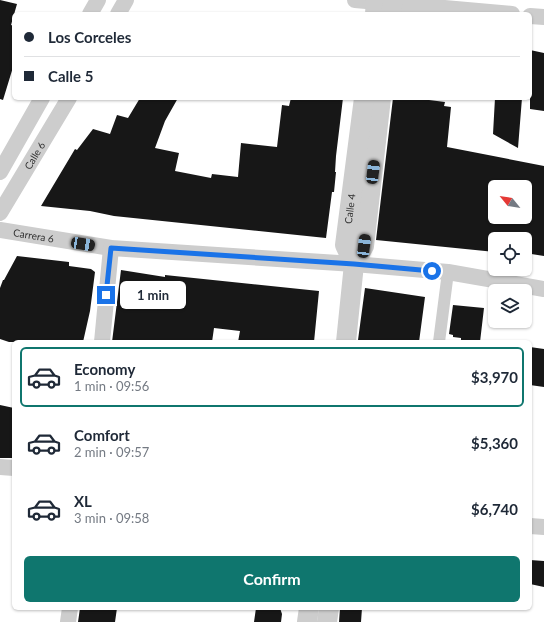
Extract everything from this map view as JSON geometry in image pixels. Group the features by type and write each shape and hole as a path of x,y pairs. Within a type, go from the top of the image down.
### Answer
{"street":[{"path":"91,12 98,0"},
{"path":"119,12 126,0"},
{"path":"355,0 384,5 484,12"},
{"path":"532,16 544,17"},
{"path":"0,172 41,100"},
{"name":"Calle 6","path":"0,213 68,100"},
{"name":"Calle 4","path":"354,264 345,246 364,100"},
{"path":"346,340 354,264 364,246 381,100"},
{"path":"0,177 16,187"},
{"name":"Carrera 6","path":"0,230 111,248 354,264 448,272 544,289"},
{"path":"102,340 111,248"},
{"path":"439,340 448,272"},
{"path":"0,467 12,468"},
{"path":"532,526 544,527"},
{"path":"68,622 70,610"},
{"path":"308,622 309,610"},
{"path":"327,622 329,610"}],"building":[{"path":"0,0 17,4 15,12 12,12 11,25 12,71 3,100 0,99"},
{"path":"532,50 544,53 544,111 530,109 530,100 532,100"},
{"path":"139,100 177,100 165,121 155,148 179,153 175,171 211,178 212,174 238,177 241,143 277,147 282,105 289,106 290,100 343,100 336,156 334,192 332,192 326,238 114,216 90,211 41,206 75,149 77,150 93,129 110,134 117,115 128,118"},
{"path":"393,100 429,100 445,102 444,106 451,107 447,147 544,166 544,256 532,254 532,232 488,232 488,251 376,240"},
{"path":"495,100 522,100 518,148 493,134"},
{"path":"17,256 69,262 69,266 91,269 95,272 90,311 83,340 12,340 12,342 9,342 0,339 0,288"},
{"path":"121,270 165,277 165,275 319,291 314,340 238,340 240,331 214,328 212,340 112,340"},
{"path":"365,288 425,297 419,340 358,340"},
{"path":"453,305 484,308 480,340 461,340 461,338 453,337 453,335 449,334"},
{"path":"532,347 544,349 544,387 532,385"},
{"path":"0,405 12,408 12,458 0,458"},
{"path":"532,560 544,561 544,587 532,584"},
{"path":"80,610 117,610 115,622 78,622"},
{"path":"256,610 281,610 282,614 281,622 254,622"},
{"path":"340,610 362,610 361,622 339,622"}],"route":[{"path":"106,295 111,248 354,264 432,271"}]}
